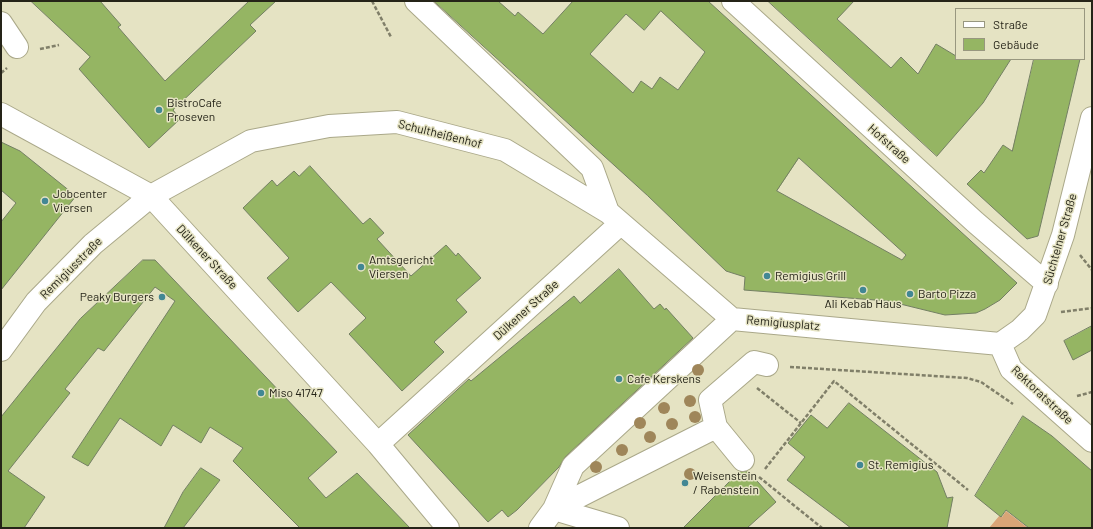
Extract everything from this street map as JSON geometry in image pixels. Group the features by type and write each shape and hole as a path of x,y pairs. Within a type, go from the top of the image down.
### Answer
{"street":[{"name":"Schultheißenhof","path":"416,1 592,168 614,218"},
{"name":"Hofstraße","path":"732,1 975,222 1047,284"},
{"path":"1,23 26,49"},
{"name":"Dülkener Straße","path":"1,114 151,196 378,444 448,528"},
{"name":"Süchtelner Straße","path":"1000,344 1020,330 1035,315 1047,284 1062,235 1092,118"},
{"name":"Schultheißenhof","path":"151,196 251,141 329,126 397,122 505,150 614,218 732,319"},
{"name":"Remigiusstraße","path":"1,350 41,297 93,244 151,196"},
{"name":"Dülkener Straße","path":"378,444 614,218"},
{"name":"Remigiusplatz","path":"540,528 554,509 573,466 732,319 1000,344"},
{"name":"Rektoratstraße","path":"1000,344 1011,369 1092,441"},
{"path":"743,460 716,427 710,400 754,362 767,366"},
{"name":"Remigiusplatz","path":"554,509 716,427"},
{"path":"554,509 618,528"}],"path":[{"path":"372,1 391,37"},
{"path":"26,49 59,45"},
{"path":"1035,315 1092,308"},
{"path":"767,366 967,378 981,382 1018,408"},
{"path":"822,528 759,477 834,381 968,490"},
{"path":"759,389 801,423"}],"shaded area":[{"path":"1006,511 1028,528 989,528 1000,515 1002,517"}],"building":[{"path":"31,1 100,1 121,25 118,27 165,81 249,1 276,1 250,25 256,31 173,110 180,119 149,148 79,69 90,57"},
{"path":"434,1 498,1 515,16 518,12 543,34 573,1 708,1 1017,283 1000,300 976,313 945,315 888,301 744,290 745,277 726,271 648,196","holes":["661,11 705,52 678,90 660,77 652,89 641,81 633,93 590,54 626,14 644,30","799,158 906,255 902,260 777,191"]},
{"path":"768,1 854,1 837,19 891,68 901,57 918,74 936,44 955,55 955,60 1010,60 983,103 937,156"},
{"path":"1034,60 1080,60 1038,236 1027,239 967,184 981,170 984,173 1003,145 1012,151"},
{"path":"1,142 20,151 76,196 1,290 1,222 16,203 1,190"},
{"path":"310,166 363,224 370,218 384,233 377,239 411,276 446,245 456,256 458,253 481,278 456,300 467,312 434,342 444,352 402,391 349,334 366,318 331,282 298,312 267,278 289,258 243,208 272,180 277,186 294,171 299,176"},
{"path":"143,260 155,260 337,452 308,478 326,498 357,473 410,528 300,528 233,461 243,448 210,427 201,443 173,425 161,446 120,418 88,466 72,457 175,301 155,287 104,351 98,348 65,389 70,393 8,471 45,497 24,528 1,528 1,417 80,319"},
{"path":"619,269 654,309 660,304 665,310 666,308 693,338 565,457 559,467 517,510 508,517 502,510 488,522 408,435 469,379 471,381 574,296 580,303"},
{"path":"1092,326 1092,350 1073,360 1064,341"},
{"name":"St. Remigius","path":"849,403 937,472 947,498 953,497 947,528 851,528 787,480 805,457 788,443 811,415 827,428"},
{"path":"1023,416 1052,436 1092,471 1092,528 1029,528 1006,510 1001,517 975,496"},
{"path":"201,468 220,480 183,528 164,528 183,492"},
{"path":"748,471 776,502 747,528 683,528 739,472"}],"place":[{"name":"BistroCafe Proseven","path":"159,110"},
{"name":"Jobcenter Viersen","path":"45,201"},
{"name":"Amtsgericht Viersen","path":"361,267"},
{"name":"Remigius Grill","path":"767,276"},
{"name":"Ali Kebab Haus","path":"863,290"},
{"name":"Barto Pizza","path":"910,294"},
{"name":"Peaky Burgers","path":"162,297"},
{"name":"Cafe Kerskens","path":"619,379"},
{"name":"Miso 41747","path":"261,393"},
{"name":"St. Remigius","path":"860,465"},
{"name":"Weisenstein / Rabenstein","path":"685,483"}]}
